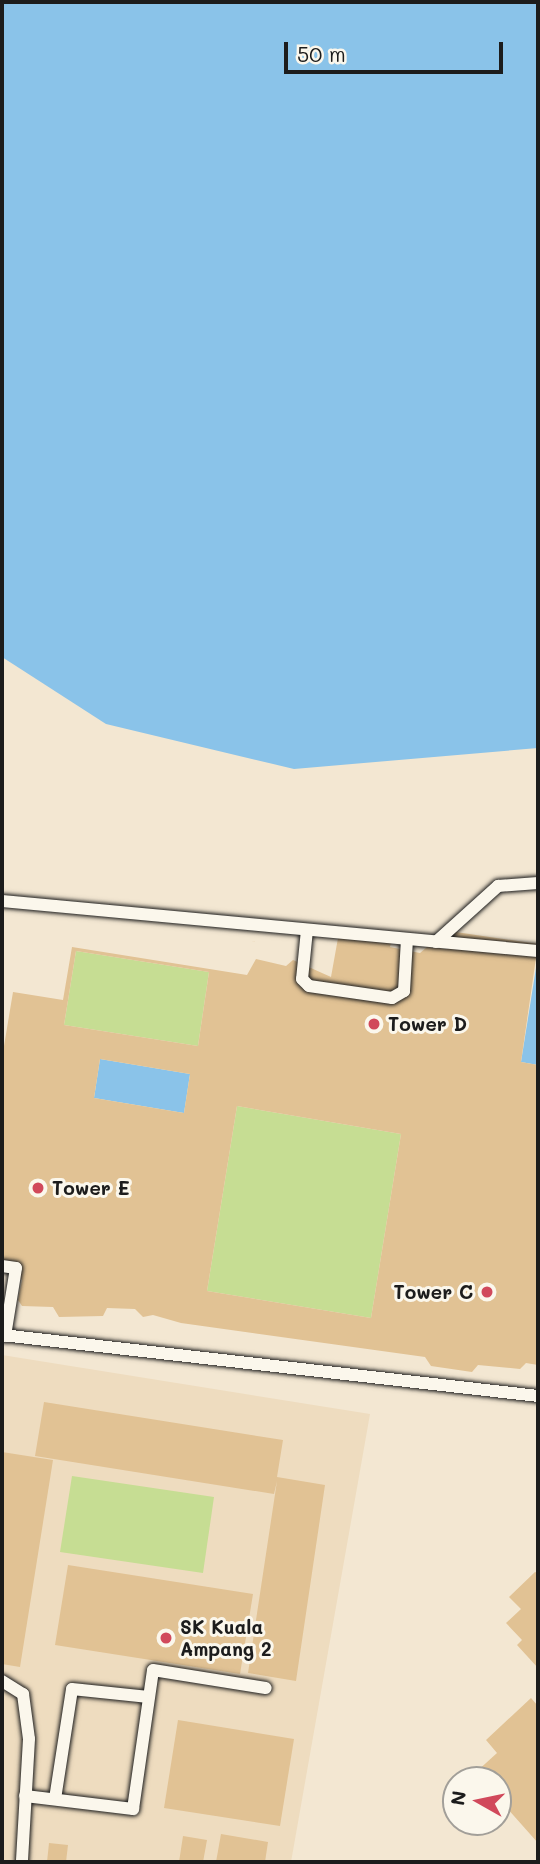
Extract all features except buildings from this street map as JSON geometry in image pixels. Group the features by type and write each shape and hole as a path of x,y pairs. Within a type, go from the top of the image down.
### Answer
{"lane":[{"path":"436,942 498,886 538,883"},
{"path":"2,901 538,951"},
{"path":"307,930 302,979 309,986 392,998 404,991 407,939"},
{"path":"2,1266 16,1268 3,1335 538,1396"},
{"path":"25,1796 133,1809 153,1670 266,1688"},
{"path":"2,1681 23,1694 29,1739 22,1862"},
{"path":"55,1799 72,1689 149,1697"}],"shaded area":[{"name":"SK Kuala Ampang 2","path":"2,1355 370,1414 291,1862 2,1862"}],"green space":[{"path":"76,951 209,972 198,1046 64,1025"},
{"path":"237,1106 401,1134 371,1318 207,1291"},
{"path":"72,1476 214,1497 203,1573 60,1552"}],"water":[{"path":"2,2 538,2 538,748 294,769 106,724 2,657"},
{"path":"538,968 538,1065 521,1062"},
{"path":"100,1059 190,1074 184,1113 94,1098"}],"place":[{"name":"Tower D","path":"374,1024"},
{"name":"Tower E","path":"38,1188"},
{"name":"Tower C","path":"487,1292"},
{"name":"SK Kuala Ampang 2","path":"166,1638"}]}
